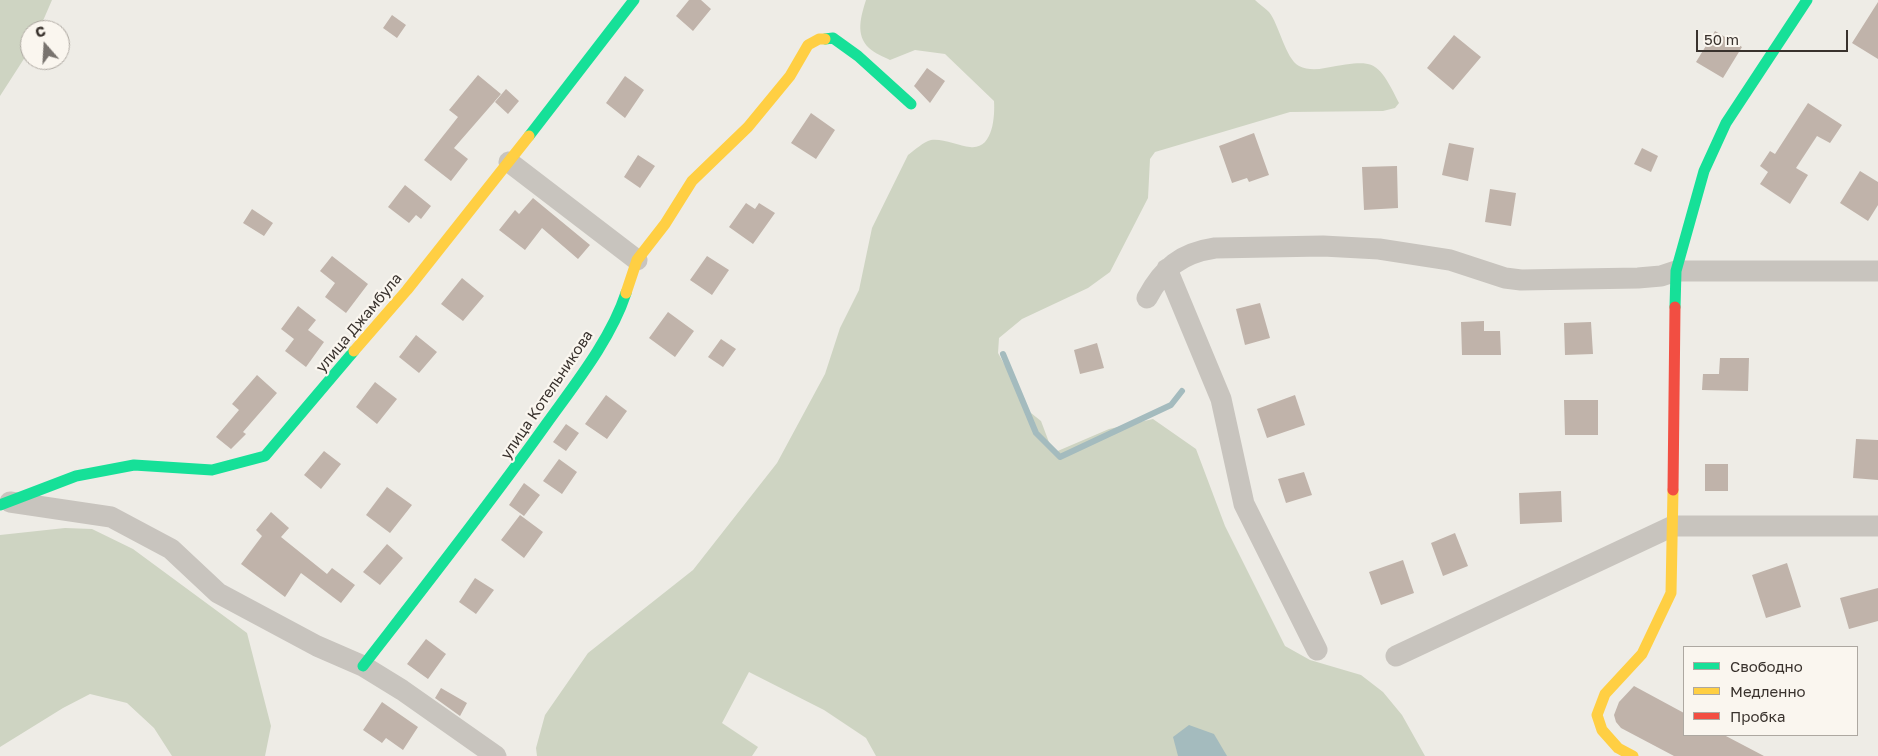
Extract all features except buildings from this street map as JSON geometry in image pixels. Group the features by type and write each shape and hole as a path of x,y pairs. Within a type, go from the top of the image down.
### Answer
{"street":[{"name":"улица Джамбула","path":"5,504 76,476 134,465 182,470 212,470 265,456 407,290 634,0"},
{"path":"1633,756 1618,748 1602,730 1597,715 1605,694 1642,654 1671,594 1676,271 1704,171 1726,123 1807,0"},
{"name":"улица Котельникова","path":"363,666 507,480 591,362 622,306 637,260 664,224 692,181 748,127 790,76 808,45 819,39 833,38 858,56 911,104"},
{"path":"509,162 637,260"},
{"path":"1147,298 1155,283 1167,269 1184,256 1215,248 1323,246 1379,248 1450,260 1505,278 1521,280 1638,278 1661,276 1676,271 1878,271"},
{"path":"1167,269 1221,399 1244,504 1317,650"},
{"path":"5,504 111,518 171,549 218,592 317,646 363,666 402,690 496,756"},
{"path":"1396,656 1673,526 1878,526"}],"green space":[{"path":"0,0 52,0 43,20 20,20 20,65 0,96"},
{"path":"866,0 1255,0 1273,17 1286,49 1294,62 1299,66 1315,69 1364,63 1372,65 1385,77 1399,103 1395,108 1383,111 1290,112 1155,152 1150,159 1148,198 1110,272 1088,288 1022,319 999,338 998,353 1026,409 1041,421 1053,453 1109,429 1153,419 1196,449 1225,526 1285,646 1310,660 1361,675 1383,692 1402,715 1425,756 876,756 866,738 824,710 749,672 722,723 758,747 752,756 537,756 536,748 545,715 588,653 693,570 777,463 825,374 840,328 859,290 872,228 908,155 922,144 931,140 978,147 988,138 993,123 994,101 945,54 915,50 890,60 869,48 862,37 860,25"},
{"path":"65,528 92,529 133,549 247,633 271,726 265,756 172,756 154,728 127,703 90,694 63,708 0,747 0,535"}],"water":[{"path":"1189,725 1214,734 1227,756 1178,756 1173,737"}],"waterway":[{"path":"1003,354 1036,433 1060,457 1171,405 1182,391"}],"traffic: fast":[{"path":"529,136 634,0"},
{"path":"1675,307 1676,271 1704,171 1726,123 1807,0"},
{"path":"825,39 833,38 858,56 911,104"},
{"path":"363,666 525,454 580,377 602,344 626,293"},
{"path":"0,505 76,476 134,465 212,470 265,456 354,351"}],"traffic: slow":[{"path":"626,293 637,260 665,224 692,181 748,127 790,76 808,45 819,39 825,39"},
{"path":"354,351 407,290 529,136"},
{"path":"1633,756 1618,748 1602,730 1597,715 1605,694 1642,654 1671,593 1673,490"}],"traffic: jam":[{"path":"1673,490 1675,307"}]}
